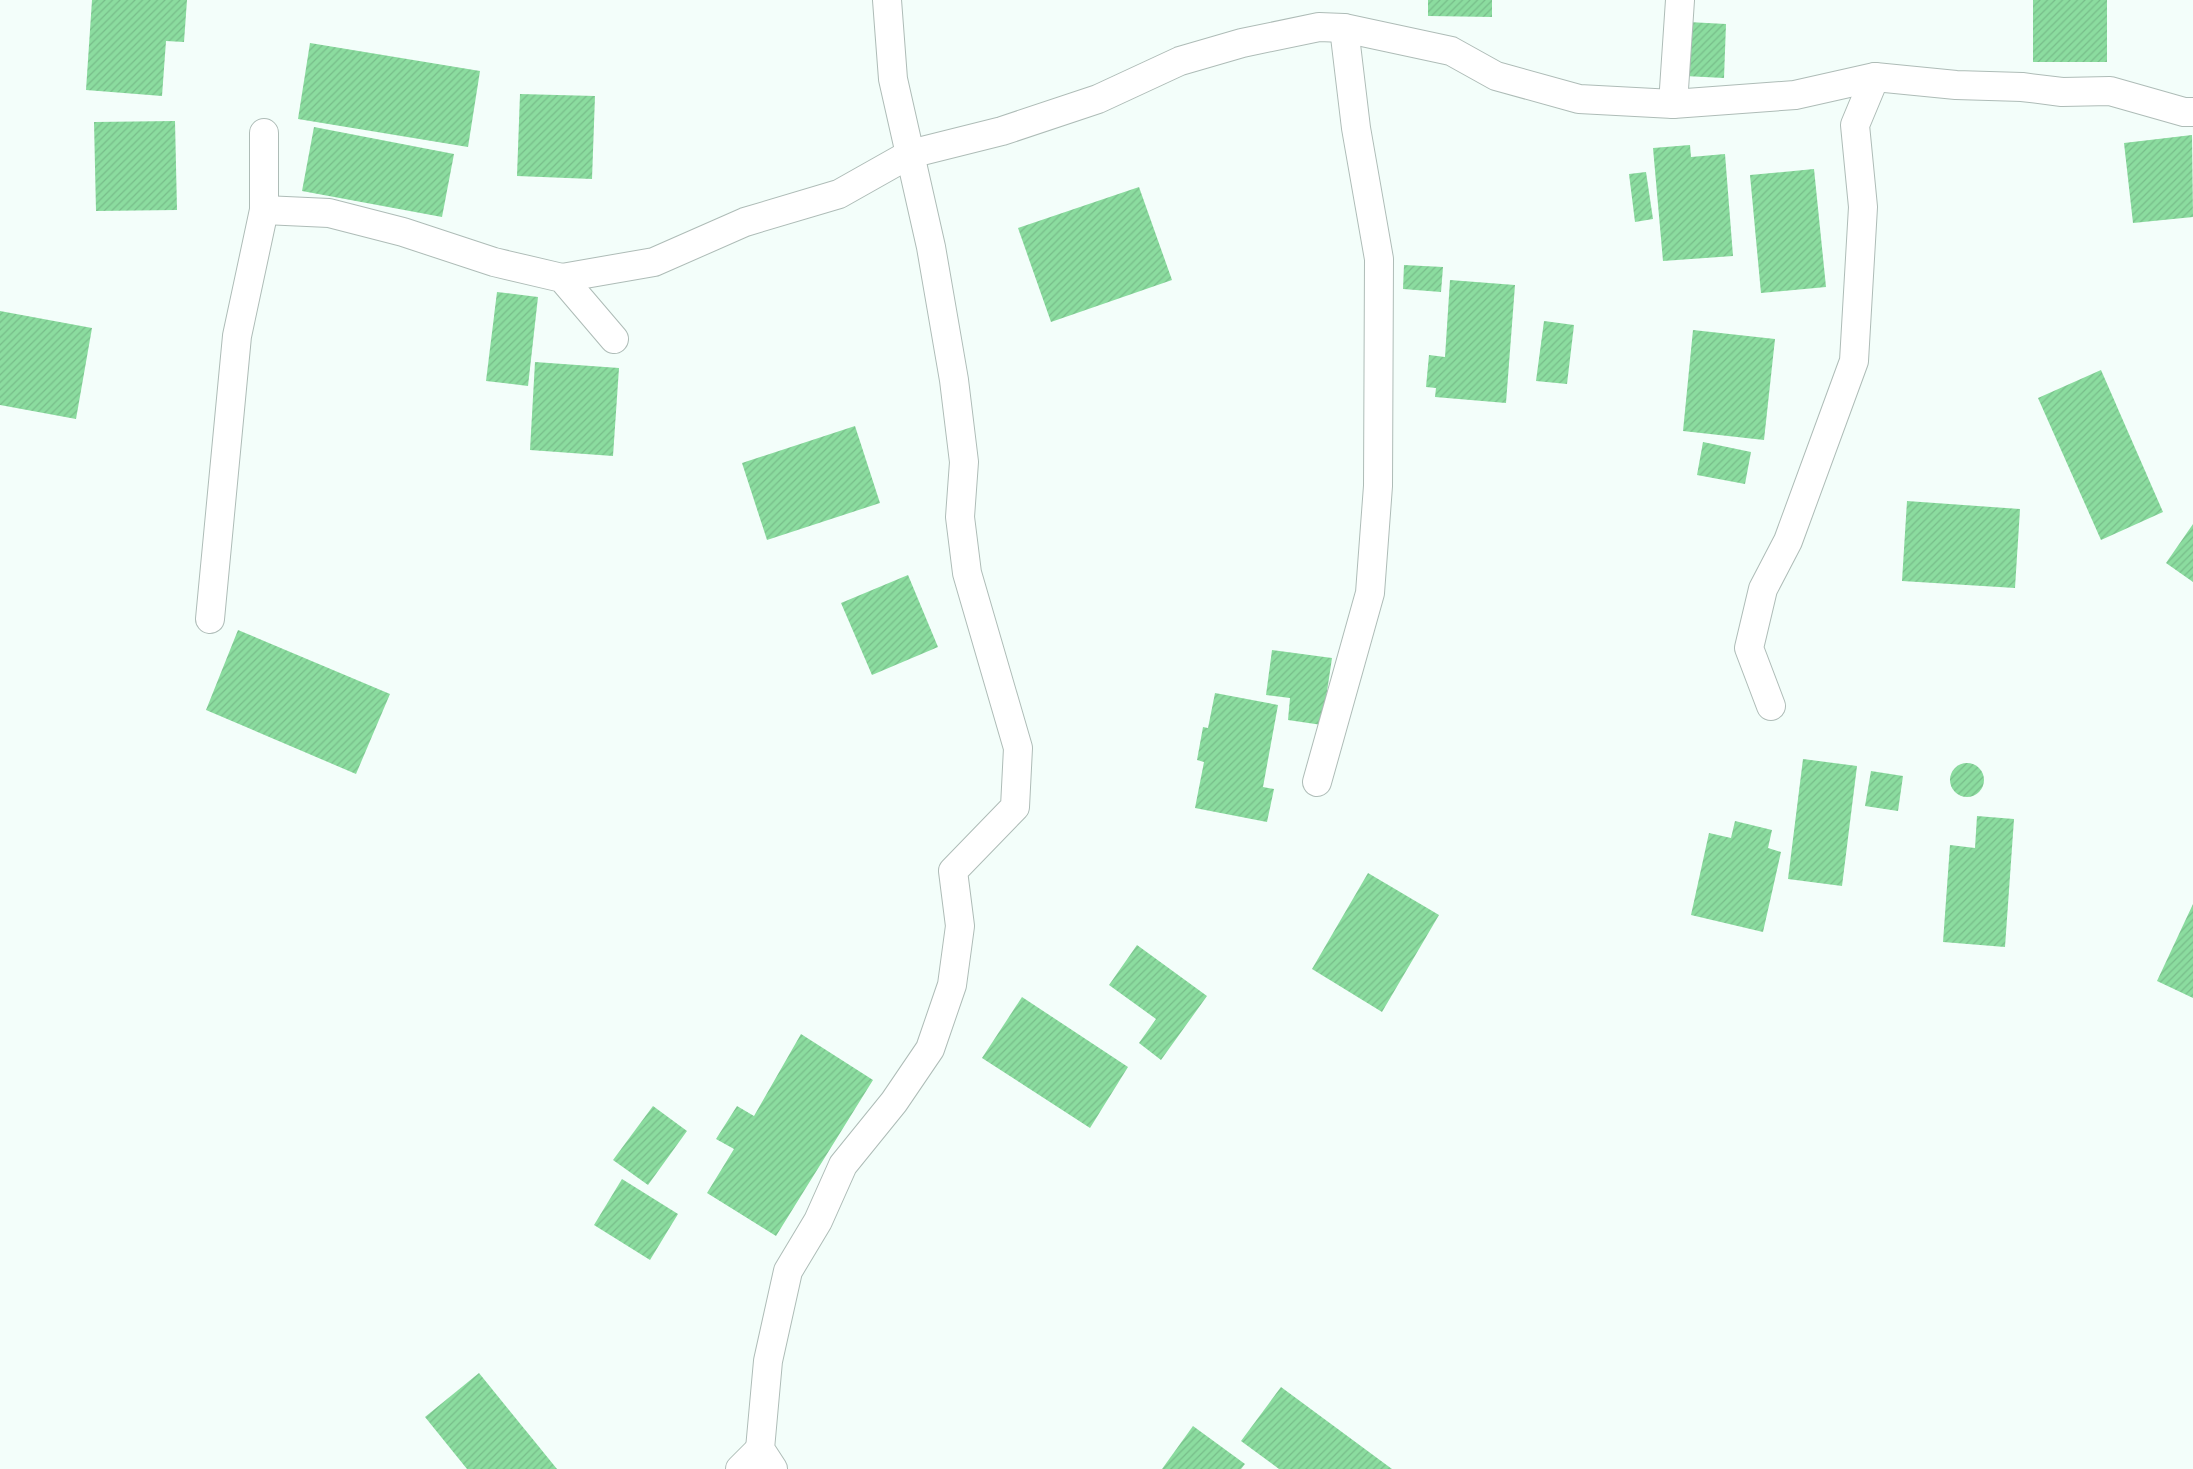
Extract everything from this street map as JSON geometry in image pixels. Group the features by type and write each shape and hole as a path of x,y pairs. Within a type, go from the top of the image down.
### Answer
{"street":[{"path":"740,1469 767,1459 768,1361 788,1272 818,1221 844,1165 894,1102 930,1049 952,985 960,926 953,871 1015,807 1018,748 967,573 960,517 964,462 954,380 931,247 893,79 887,0"},
{"path":"1672,104 1680,0"},
{"path":"264,210 329,213 403,232 494,262 562,278 654,262 745,222 839,194 910,154 1002,131 1098,99 1180,61 1242,43 1319,27 1344,28 1451,51 1496,76 1579,99 1672,104 1794,95 1876,77 1956,85 2022,87 2062,92 2110,91 2184,112 2193,112"},
{"path":"1317,782 1370,592 1378,486 1379,259 1356,128 1344,28"},
{"path":"1771,706 1748,648 1763,589 1788,540 1854,361 1863,207 1855,125 1876,77"},
{"path":"210,619 237,336 264,210 264,133"},
{"path":"562,278 614,339"}],"building":[{"path":"92,0 187,0 184,42 166,41 162,96 86,90"},
{"path":"1428,0 1492,0 1492,17 1428,16"},
{"path":"2033,0 2107,0 2107,62 2033,62"},
{"path":"1688,22 1726,24 1724,78 1685,76"},
{"path":"310,43 480,71 468,147 298,119"},
{"path":"520,94 595,96 592,179 517,176"},
{"path":"175,121 177,210 96,211 94,122"},
{"path":"314,127 454,154 442,217 302,191"},
{"path":"2192,135 2193,217 2133,223 2124,143"},
{"path":"1690,145 1691,157 1725,154 1733,256 1663,261 1653,148"},
{"path":"1814,169 1826,287 1761,293 1750,175"},
{"path":"1646,172 1653,219 1635,222 1629,174"},
{"path":"1139,187 1172,280 1051,322 1018,228"},
{"path":"1404,265 1443,267 1441,292 1403,289"},
{"path":"1450,280 1515,285 1506,403 1435,397 1436,388 1426,387 1429,355 1445,357"},
{"path":"497,292 538,297 528,386 486,381"},
{"path":"0,311 92,328 76,419 0,405"},
{"path":"1544,321 1574,325 1567,384 1536,381"},
{"path":"1693,330 1775,339 1764,440 1683,431"},
{"path":"535,362 619,368 613,456 530,450"},
{"path":"2101,370 2163,512 2101,540 2038,398"},
{"path":"855,426 880,503 767,540 742,463"},
{"path":"1703,442 1751,452 1745,484 1697,475"},
{"path":"1907,501 2020,509 2015,588 1902,581"},
{"path":"2193,524 2193,582 2166,563"},
{"path":"908,575 938,647 872,675 841,603"},
{"path":"238,630 390,694 356,774 206,710"},
{"path":"1272,650 1332,658 1322,725 1288,720 1290,698 1266,695"},
{"path":"1215,693 1278,705 1263,787 1274,789 1267,822 1195,808 1204,762 1197,760 1203,727 1208,728"},
{"path":"1803,759 1857,766 1842,886 1788,879"},
{"path":"1967,763 1974,764 1979,768 1983,773 1983,787 1979,792 1974,796 1967,797 1960,796 1955,792 1951,787 1950,780 1951,773 1955,768 1960,764"},
{"path":"1871,771 1903,776 1898,811 1865,806"},
{"path":"1977,816 2014,819 2005,947 1943,942 1950,845 1975,848"},
{"path":"1735,821 1772,830 1768,848 1781,852 1763,932 1691,915 1709,833 1731,838"},
{"path":"1368,873 1439,915 1382,1012 1312,969"},
{"path":"2193,904 2193,998 2157,981"},
{"path":"1137,945 1207,996 1161,1060 1139,1043 1156,1019 1109,985"},
{"path":"1022,997 1128,1067 1090,1128 982,1058"},
{"path":"801,1034 873,1080 776,1236 707,1193 734,1149 716,1139 737,1106 754,1116"},
{"path":"653,1106 687,1131 648,1185 613,1160"},
{"path":"622,1179 678,1214 650,1260 594,1225"},
{"path":"479,1373 557,1469 467,1469 425,1417"},
{"path":"1281,1387 1392,1469 1279,1469 1241,1441"},
{"path":"1193,1426 1245,1464 1241,1469 1162,1469"}]}
